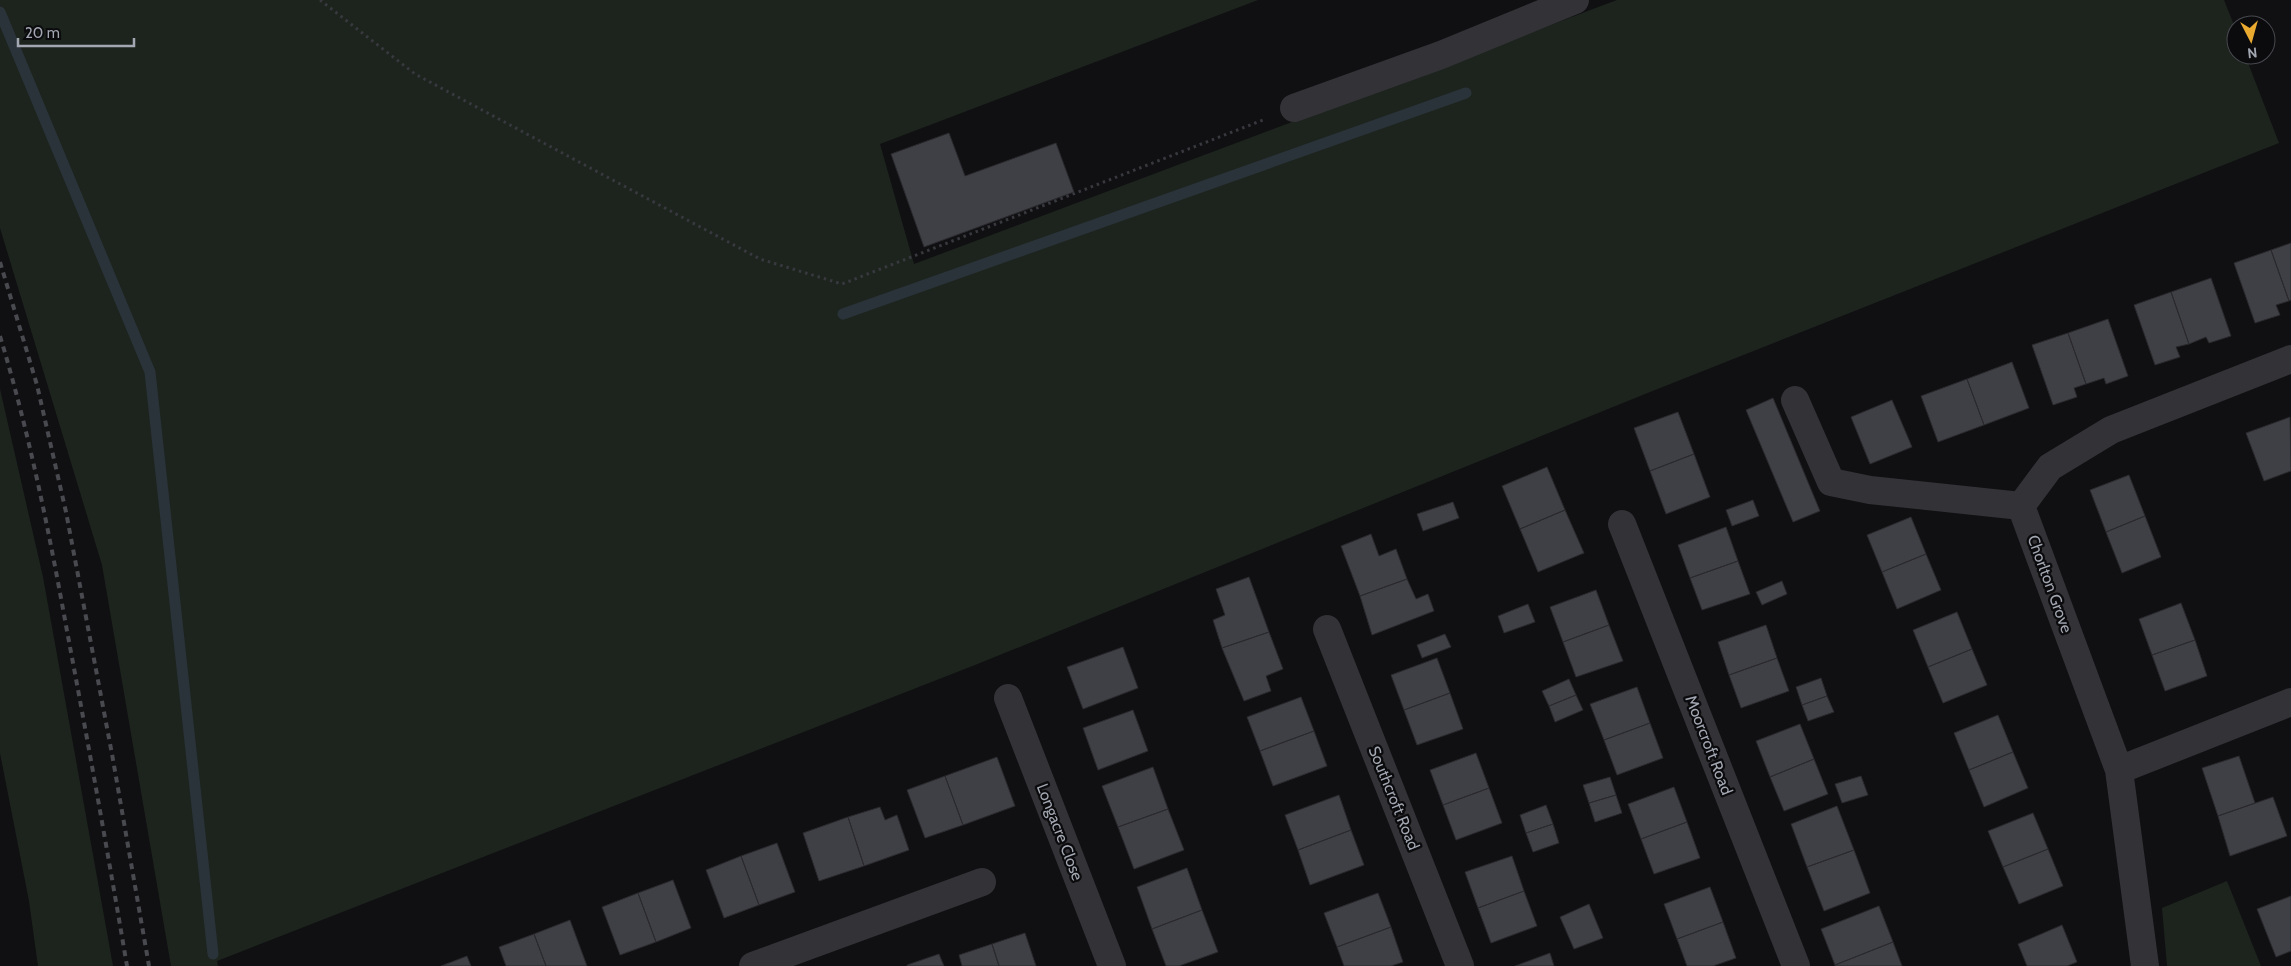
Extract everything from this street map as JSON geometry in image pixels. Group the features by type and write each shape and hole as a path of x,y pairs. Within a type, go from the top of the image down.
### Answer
{"street":[{"path":"1294,108 1441,55 1575,0"},
{"path":"1795,400 1831,482 1870,490 2021,506 2050,467 2112,430 2291,359"},
{"name":"Chorlton Grove","path":"2021,506 2119,770 2146,966"},
{"name":"Moorcroft Road","path":"1622,524 1796,966"},
{"name":"Southcroft Road","path":"1327,629 1460,966"},
{"name":"Longacre Close","path":"1008,698 1112,966"},
{"path":"2119,770 2291,702"},
{"path":"754,966 982,882"}],"path":[{"path":"320,0 415,74 760,259 842,284 1294,108"}],"shaded area":[{"path":"0,0 1258,0 880,144 914,264 1617,0 2224,0 2230,15 2226,15 2226,65 2249,65 2279,143 1650,392 975,665 217,961 218,966 171,966 102,565 0,228"},
{"path":"0,389 43,577 113,966 38,966 29,901 0,753"},
{"path":"2227,881 2261,966 2167,966 2162,908"}],"building":[{"path":"949,133 965,176 1056,143 1074,192 924,247 891,154"},
{"path":"2291,243 2291,300 2289,301 2271,250"},
{"path":"2271,250 2289,301 2276,305 2280,315 2255,323 2234,263"},
{"path":"2211,278 2231,336 2209,343 2206,337 2189,344 2171,292"},
{"path":"2171,292 2189,344 2176,347 2180,357 2155,365 2134,305"},
{"path":"2108,319 2128,376 2106,384 2104,378 2086,384 2068,333"},
{"path":"2068,333 2086,384 2074,388 2077,397 2053,405 2032,345"},
{"path":"2012,362 2029,408 1984,425 1967,379"},
{"path":"1967,379 1984,425 1938,442 1921,396"},
{"path":"1773,398 1820,511 1793,522 1746,410"},
{"path":"1892,400 1912,447 1870,464 1851,417"},
{"path":"1678,412 1694,454 1650,471 1634,428"},
{"path":"2290,417 2291,471 2264,481 2246,433"},
{"path":"1694,454 1710,497 1666,514 1650,471"},
{"path":"1547,467 1565,510 1520,529 1502,486"},
{"path":"2129,475 2145,516 2106,532 2090,490"},
{"path":"1753,500 1759,516 1732,526 1726,510"},
{"path":"1453,502 1459,518 1423,531 1417,514"},
{"path":"1565,510 1584,553 1538,572 1520,529"},
{"path":"2145,516 2161,557 2122,573 2106,532"},
{"path":"1911,517 1926,554 1882,572 1867,535"},
{"path":"1726,527 1738,561 1690,578 1678,545"},
{"path":"1371,534 1379,556 1396,549 1407,579 1360,596 1341,546"},
{"path":"1926,554 1941,590 1897,609 1882,572"},
{"path":"1738,561 1750,594 1702,610 1690,578"},
{"path":"1249,577 1269,632 1222,648 1213,620 1225,615 1216,589"},
{"path":"1407,579 1416,599 1428,594 1434,611 1372,635 1360,596"},
{"path":"1782,581 1787,594 1762,605 1756,592"},
{"path":"1596,590 1609,625 1563,642 1550,607"},
{"path":"2181,603 2195,640 2152,655 2139,619"},
{"path":"1528,604 1535,622 1504,633 1498,616"},
{"path":"1957,612 1972,649 1928,667 1913,630"},
{"path":"1609,625 1623,661 1576,677 1563,642"},
{"path":"1766,625 1777,658 1729,675 1718,642"},
{"path":"1269,632 1283,669 1266,676 1271,691 1244,701 1222,648"},
{"path":"1445,634 1451,647 1422,658 1417,645"},
{"path":"2195,640 2207,676 2165,691 2152,655"},
{"path":"1123,647 1138,688 1083,709 1067,667"},
{"path":"1972,649 1987,685 1943,703 1928,667"},
{"path":"1437,658 1450,693 1404,710 1391,675"},
{"path":"1777,658 1789,691 1741,708 1729,675"},
{"path":"1821,678 1827,696 1802,705 1796,687"},
{"path":"1569,679 1576,695 1549,706 1542,691"},
{"path":"1637,687 1650,723 1604,740 1590,704"},
{"path":"1450,693 1463,729 1417,745 1404,710"},
{"path":"1576,695 1583,710 1555,722 1549,706"},
{"path":"1827,696 1834,712 1808,721 1802,705"},
{"path":"1301,697 1314,731 1260,751 1247,717"},
{"path":"1133,710 1148,751 1098,770 1083,728"},
{"path":"1998,715 2013,752 1969,770 1954,733"},
{"path":"1650,723 1663,758 1617,775 1604,740"},
{"path":"1800,724 1814,759 1770,777 1756,741"},
{"path":"1314,731 1327,766 1273,786 1260,751"},
{"path":"2013,752 2028,788 1984,807 1969,770"},
{"path":"1476,753 1489,788 1443,805 1430,770"},
{"path":"2239,756 2255,803 2218,816 2202,768"},
{"path":"997,757 1015,806 963,825 945,776"},
{"path":"1814,759 1828,794 1784,811 1770,777"},
{"path":"1153,767 1168,809 1118,827 1102,786"},
{"path":"945,776 963,825 925,838 907,790"},
{"path":"1861,776 1868,795 1842,803 1835,784"},
{"path":"1610,777 1616,795 1589,803 1583,785"},
{"path":"1674,787 1687,822 1641,839 1628,804"},
{"path":"1489,788 1502,823 1456,840 1443,805"},
{"path":"1339,795 1351,830 1298,850 1285,815"},
{"path":"1616,795 1622,813 1595,822 1589,803"},
{"path":"2273,797 2287,836 2230,856 2218,816"},
{"path":"1546,805 1553,824 1526,833 1520,815"},
{"path":"1837,806 1854,850 1807,867 1791,824"},
{"path":"880,807 885,820 897,815 909,850 864,866 848,817"},
{"path":"1168,809 1184,850 1134,869 1118,827"},
{"path":"2033,813 2048,849 2003,867 1988,831"},
{"path":"848,817 864,866 819,881 803,833"},
{"path":"1687,822 1700,858 1654,874 1641,839"},
{"path":"1553,824 1559,843 1533,852 1526,833"},
{"path":"1351,830 1364,865 1310,885 1298,850"},
{"path":"777,843 795,892 759,905 741,856"},
{"path":"2048,849 2063,886 2019,904 2003,867"},
{"path":"1854,850 1870,893 1824,911 1807,867"},
{"path":"741,856 759,905 724,918 706,870"},
{"path":"1512,856 1524,891 1478,908 1465,872"},
{"path":"1187,868 1202,910 1152,929 1137,887"},
{"path":"673,880 691,928 656,942 638,893"},
{"path":"1710,887 1723,922 1677,939 1664,904"},
{"path":"1524,891 1537,926 1491,943 1478,908"},
{"path":"638,893 656,942 620,955 602,907"},
{"path":"1378,893 1391,927 1337,947 1324,913"},
{"path":"2291,896 2291,951 2276,957 2257,909"},
{"path":"1589,904 1603,938 1574,949 1560,917"},
{"path":"1879,906 1893,942 1835,965 1821,929"},
{"path":"1202,910 1218,952 1179,966 1166,966 1152,929"},
{"path":"570,920 587,966 546,966 534,934"},
{"path":"1723,922 1736,958 1713,966 1687,966 1677,939"},
{"path":"2062,925 2077,962 2067,966 2027,966 2018,944"},
{"path":"1391,927 1403,962 1391,966 1344,966 1337,947"},
{"path":"1025,933 1036,966 999,966 992,944"},
{"path":"534,934 546,966 506,966 499,947"},
{"path":"1893,942 1902,966 1835,966 1835,965"},
{"path":"992,944 999,966 962,966 959,955"},
{"path":"1550,953 1554,966 1515,966"},
{"path":"939,954 944,966 907,966 907,965"},
{"path":"467,956 471,966 441,966"}],"waterway":[{"path":"0,12 150,372 213,954"},
{"path":"843,314 1466,93"}],"railway":[{"path":"0,262 37,385 66,512 112,754 149,966"},
{"path":"0,336 20,409 46,519 127,966"}]}
